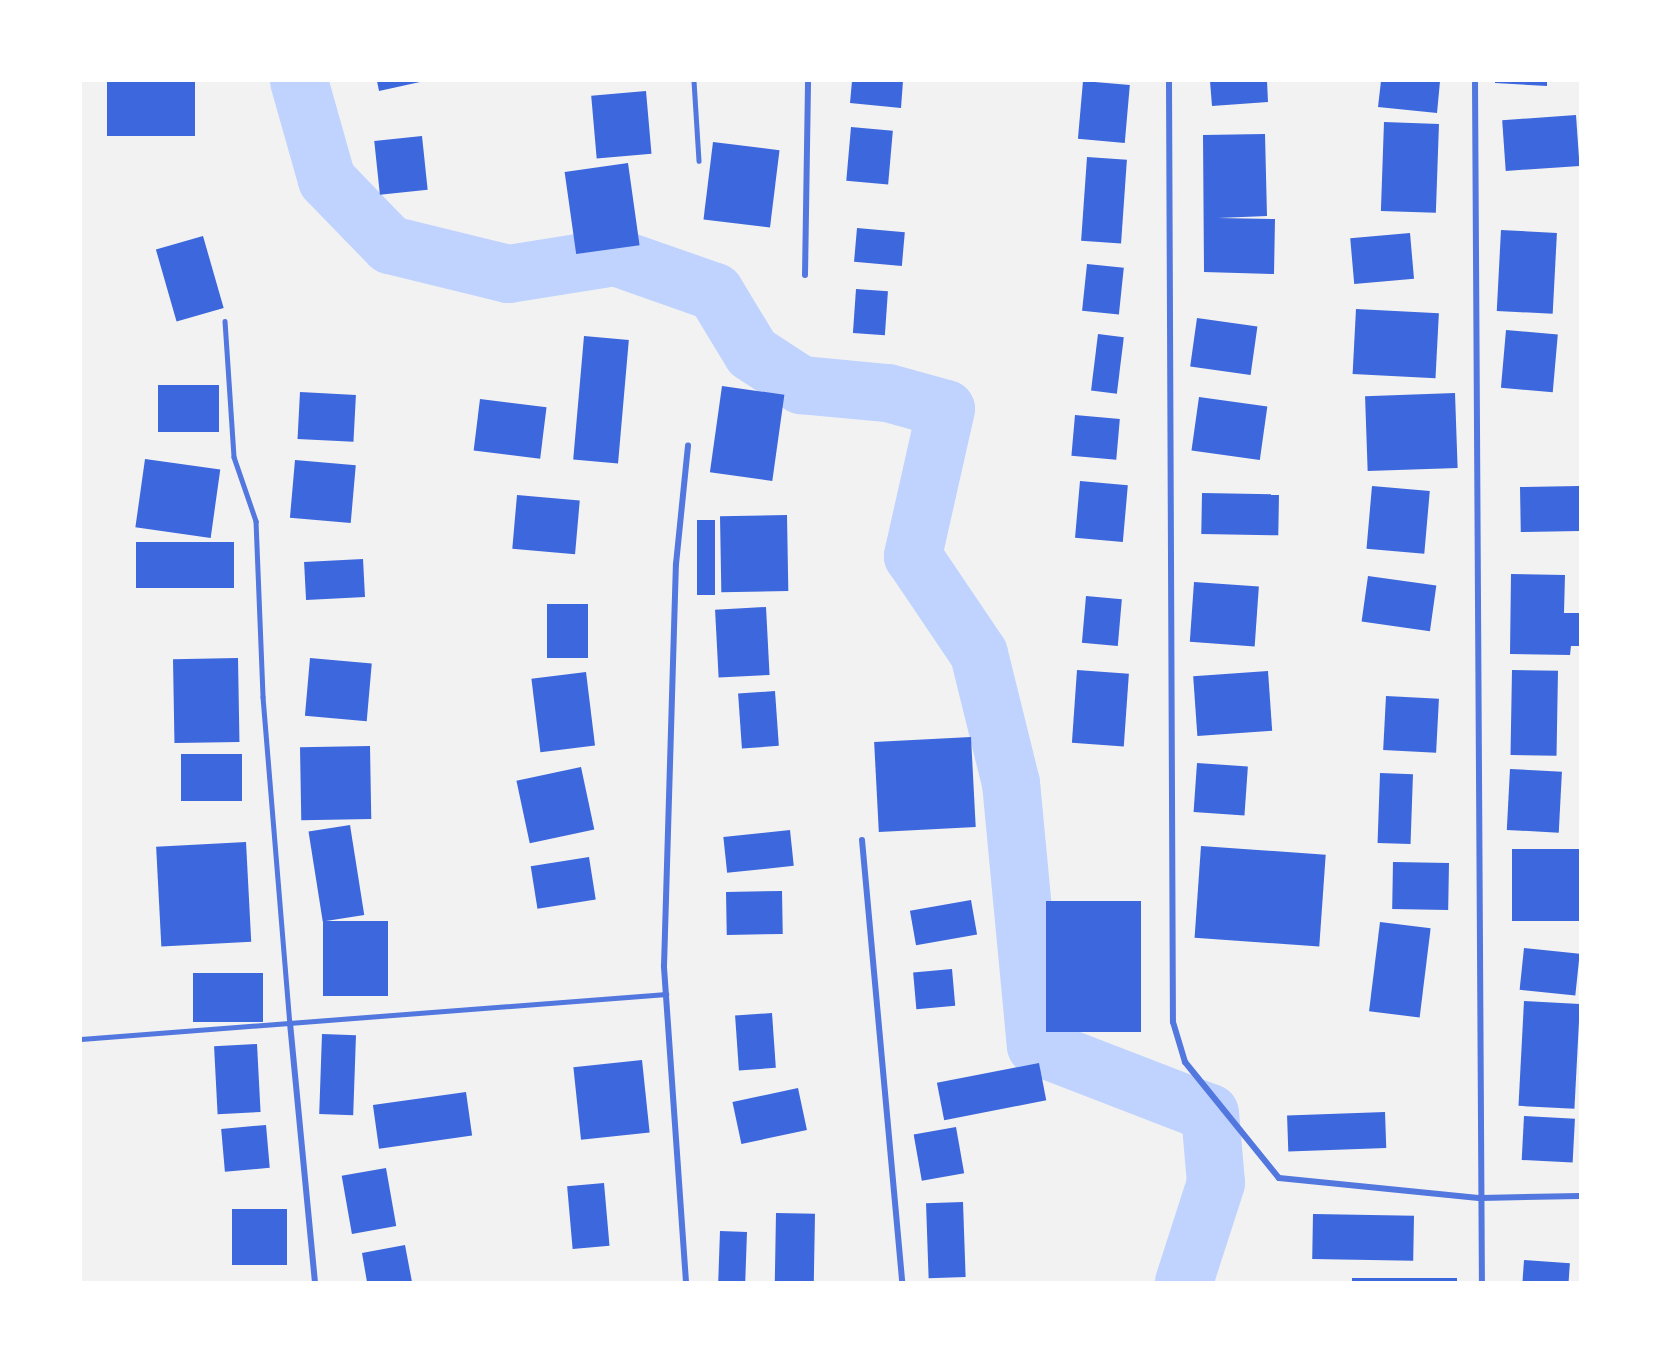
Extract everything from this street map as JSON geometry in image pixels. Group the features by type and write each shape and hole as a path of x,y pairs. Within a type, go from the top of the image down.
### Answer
{"street":[{"path":"805,275 808,81"},
{"path":"1169,81 1173,1022 1185,1062 1279,1178 1481,1198 1580,1196"},
{"path":"1474,81 1482,1282"},
{"path":"686,1282 666,994 676,564 688,446"},
{"path":"862,840 902,1282"},
{"path":"290,1023 315,1282"}],"lane":[{"path":"694,81 699,161"},
{"path":"225,321 234,458 255,521 263,698 290,1023"},
{"path":"81,1039 666,994"}],"building":[{"path":"107,81 195,81 195,136 107,136"},
{"path":"377,81 419,81 420,82 379,91"},
{"path":"852,81 903,81 901,108 850,103"},
{"path":"1083,81 1130,85 1125,143 1078,139"},
{"path":"1210,81 1267,81 1268,102 1212,106"},
{"path":"1381,81 1440,81 1437,113 1378,107"},
{"path":"1495,81 1547,81 1547,86 1495,83"},
{"path":"646,91 651,154 597,159 591,96"},
{"path":"1576,115 1580,166 1506,171 1502,120"},
{"path":"1384,122 1439,124 1436,213 1381,211"},
{"path":"851,127 893,131 888,184 846,181"},
{"path":"1265,134 1267,216 1218,218 1275,219 1274,274 1204,272 1203,135"},
{"path":"422,136 428,190 380,195 374,141"},
{"path":"713,142 780,150 770,228 703,219"},
{"path":"1087,157 1127,160 1121,244 1081,241"},
{"path":"628,163 640,245 576,254 565,172"},
{"path":"857,228 905,232 902,266 854,262"},
{"path":"1501,230 1557,233 1553,314 1497,311"},
{"path":"1410,233 1414,279 1354,284 1350,238"},
{"path":"203,236 224,308 177,322 156,250"},
{"path":"1087,264 1124,268 1119,315 1082,311"},
{"path":"856,289 888,291 885,335 853,333"},
{"path":"1356,309 1439,313 1435,378 1353,374"},
{"path":"1197,318 1257,326 1251,375 1190,367"},
{"path":"1506,330 1558,335 1553,392 1501,388"},
{"path":"1098,334 1124,337 1117,394 1091,391"},
{"path":"584,336 629,340 618,463 573,460"},
{"path":"158,385 219,385 219,432 158,432"},
{"path":"722,386 784,395 772,481 710,472"},
{"path":"300,392 356,395 353,442 298,439"},
{"path":"1455,393 1458,468 1368,471 1365,396"},
{"path":"1199,397 1267,407 1260,460 1191,450"},
{"path":"480,399 547,407 540,459 474,451"},
{"path":"1075,415 1120,419 1116,460 1071,456"},
{"path":"145,459 220,470 211,538 135,527"},
{"path":"295,460 356,465 351,523 290,518"},
{"path":"1080,481 1128,485 1123,542 1075,538"},
{"path":"1372,486 1430,491 1424,554 1367,549"},
{"path":"1579,486 1580,531 1521,532 1520,487"},
{"path":"1202,493 1279,494 1278,535 1201,534"},
{"path":"517,495 580,500 575,554 512,549"},
{"path":"787,515 788,591 721,592 720,516"},
{"path":"697,520 715,520 715,595 697,595"},
{"path":"136,542 234,542 234,588 136,588"},
{"path":"363,559 365,597 306,600 304,562"},
{"path":"1511,574 1565,575 1564,613 1580,613 1580,646 1571,646 1570,655 1510,654"},
{"path":"1368,576 1436,586 1430,631 1362,622"},
{"path":"1194,582 1259,587 1255,646 1190,642"},
{"path":"1086,596 1122,599 1118,646 1082,643"},
{"path":"547,604 588,604 588,658 547,658"},
{"path":"766,607 770,675 719,678 715,610"},
{"path":"238,658 239,742 174,743 173,659"},
{"path":"310,658 372,663 367,721 305,716"},
{"path":"1077,670 1129,674 1124,746 1072,743"},
{"path":"1512,670 1558,671 1557,756 1511,755"},
{"path":"1268,671 1272,731 1197,736 1193,676"},
{"path":"586,672 595,745 540,752 531,679"},
{"path":"775,691 779,746 742,748 738,694"},
{"path":"1386,696 1439,699 1436,753 1383,750"},
{"path":"971,737 976,827 879,832 874,742"},
{"path":"370,746 371,819 301,820 300,747"},
{"path":"181,754 242,754 242,801 181,801"},
{"path":"1197,763 1248,767 1244,815 1194,812"},
{"path":"581,767 594,830 530,843 516,781"},
{"path":"1510,769 1562,772 1559,833 1507,830"},
{"path":"1380,773 1413,774 1411,844 1378,843"},
{"path":"350,825 364,915 323,921 309,832"},
{"path":"790,830 794,866 727,873 723,837"},
{"path":"246,842 251,942 161,947 156,847"},
{"path":"1201,846 1326,855 1319,946 1195,938"},
{"path":"1512,849 1580,849 1580,921 1512,921"},
{"path":"589,857 596,899 537,909 531,866"},
{"path":"1393,862 1449,863 1448,910 1392,909"},
{"path":"782,891 783,934 727,935 726,892"},
{"path":"971,900 977,934 916,945 910,911"},
{"path":"1046,901 1141,901 1141,1032 1046,1032"},
{"path":"323,921 388,921 388,996 323,996"},
{"path":"1380,922 1431,928 1420,1018 1369,1011"},
{"path":"1524,948 1580,954 1575,996 1520,990"},
{"path":"952,969 955,1006 916,1009 913,972"},
{"path":"193,973 263,973 263,1022 193,1022"},
{"path":"1524,1001 1580,1004 1574,1109 1519,1106"},
{"path":"772,1013 776,1068 739,1070 735,1016"},
{"path":"322,1034 356,1035 353,1115 319,1114"},
{"path":"257,1044 261,1112 218,1114 214,1046"},
{"path":"642,1060 650,1133 581,1140 573,1067"},
{"path":"1039,1063 1046,1100 944,1120 937,1083"},
{"path":"798,1088 807,1130 741,1144 732,1102"},
{"path":"466,1092 472,1136 379,1149 373,1105"},
{"path":"1385,1112 1386,1148 1288,1151 1287,1115"},
{"path":"1524,1116 1575,1119 1573,1163 1522,1160"},
{"path":"266,1125 270,1168 225,1172 221,1129"},
{"path":"956,1127 964,1173 922,1181 914,1134"},
{"path":"386,1168 396,1226 352,1234 342,1176"},
{"path":"604,1183 609,1246 573,1249 567,1186"},
{"path":"963,1202 966,1277 929,1278 926,1203"},
{"path":"232,1209 287,1209 287,1265 232,1265"},
{"path":"776,1213 815,1214 814,1282 775,1282"},
{"path":"1313,1214 1414,1216 1413,1261 1312,1259"},
{"path":"720,1231 747,1232 745,1282 718,1282"},
{"path":"405,1245 412,1282 367,1282 362,1253"},
{"path":"1524,1260 1570,1263 1569,1282 1522,1282"},
{"path":"1352,1278 1457,1278 1457,1282 1352,1282"}],"waterway":[{"path":"299,81 327,180 390,245 508,274 615,257 715,292 752,353 801,385 888,393 946,409 913,556 979,654 1011,783 1036,1046 1210,1113 1216,1183 1184,1282"}]}
